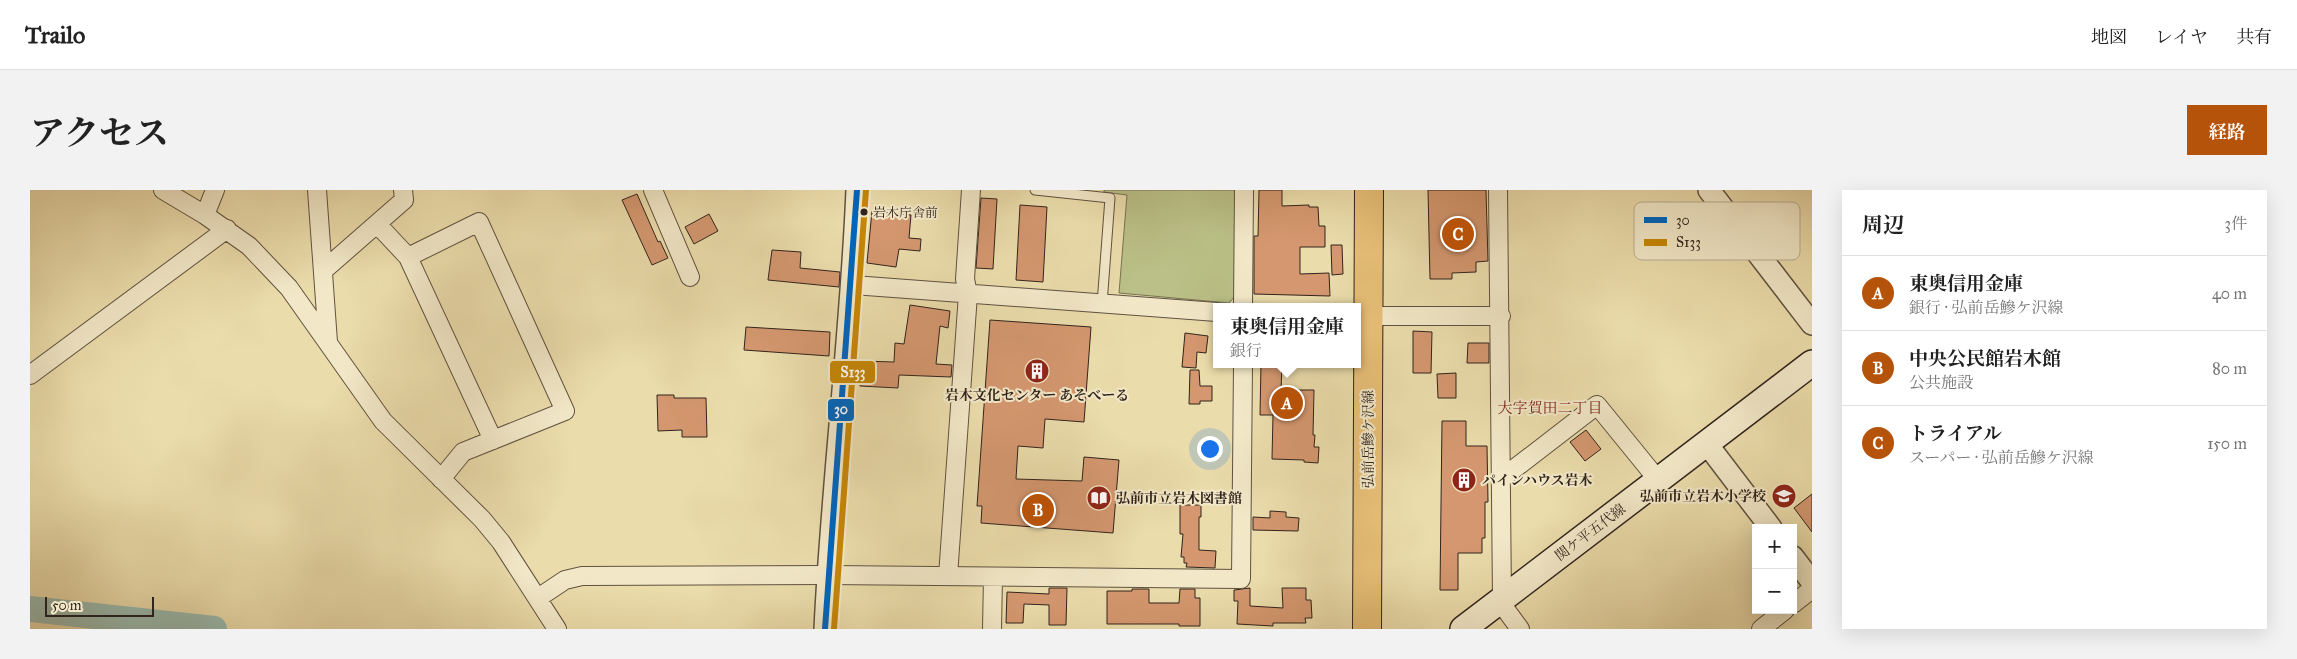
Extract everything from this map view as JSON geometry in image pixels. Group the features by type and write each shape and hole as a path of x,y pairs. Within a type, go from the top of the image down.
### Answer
{"main road":[{"name":"弘前岳鰺ケ沢線","path":"1368,629 1363,316 1369,190"},
{"name":"関ケ平五代線","path":"1463,629 1812,363"}],"street":[{"path":"163,190 227,229 268,264 289,288 383,421 482,519 501,542 557,629"},
{"path":"205,214 214,190"},
{"path":"317,190 328,343"},
{"path":"324,270 404,200 403,190"},
{"path":"653,190 690,276"},
{"path":"825,629 853,286 857,190"},
{"path":"948,576 968,294 964,279 971,190"},
{"path":"1243,303 1244,190"},
{"path":"1498,190 1501,316 1502,599 1506,610 1520,629"},
{"path":"1709,190 1718,202"},
{"path":"408,257 480,222 565,411 463,452 441,479"},
{"path":"376,224 408,257 494,440"},
{"path":"30,375 227,229"},
{"path":"1763,260 1812,324"},
{"path":"853,286 1213,312"},
{"path":"1363,316 1501,316"},
{"path":"538,598 565,580 582,576 828,575 1241,579 1243,368"},
{"path":"1501,479 1597,405 1658,480"},
{"path":"1707,444 1768,524"},
{"path":"1797,562 1812,582"},
{"path":"992,629 993,577"},
{"path":"1797,601 1812,589"},
{"path":"1761,629 1780,614"}],"lane":[{"path":"1035,190 1110,198 1102,304"}],"green space":[{"path":"1104,190 1237,190 1236,295 1229,303 1119,293 1127,195 1104,192"}],"building":[{"path":"1259,190 1282,190 1282,206 1309,205 1309,207 1318,207 1319,226 1325,226 1325,247 1300,247 1300,274 1329,273 1330,296 1254,294 1254,236 1258,236"},
{"path":"1428,190 1486,190 1488,261 1476,262 1476,272 1452,273 1452,279 1430,279"},
{"path":"637,194 658,242 660,241 668,258 652,265 622,200"},
{"path":"981,198 997,199 993,269 976,268"},
{"path":"1020,205 1047,207 1043,282 1016,280"},
{"path":"872,211 911,215 909,238 921,239 920,251 899,249 896,267 867,263"},
{"path":"709,214 718,231 694,244 685,227"},
{"path":"1331,245 1342,245 1343,274 1332,275"},
{"path":"772,250 801,252 800,268 840,272 839,287 768,280"},
{"path":"910,305 950,311 948,328 940,326 936,364 952,365 951,377 899,375 898,388 860,386 861,361 894,362 895,343 904,344"},
{"path":"990,320 1091,327 1084,422 1045,419 1043,448 1018,446 1016,479 1082,481 1084,457 1119,460 1113,533 981,523 982,506 977,506"},
{"path":"746,327 830,332 829,356 744,350"},
{"path":"1413,331 1432,332 1431,373 1413,373"},
{"path":"1185,333 1208,336 1206,353 1197,352 1196,368 1182,367"},
{"path":"1468,343 1489,343 1489,363 1467,363"},
{"path":"1261,368 1282,368 1281,390 1314,390 1313,435 1315,435 1314,447 1319,447 1318,463 1304,462 1304,460 1272,459 1273,415 1260,415"},
{"path":"1190,370 1199,370 1200,386 1212,386 1212,401 1200,401 1200,404 1189,404"},
{"path":"1456,373 1456,398 1438,398 1437,374"},
{"path":"657,395 674,395 674,398 706,398 707,437 682,437 682,430 658,431"},
{"path":"1442,421 1466,421 1466,446 1487,446 1488,502 1485,502 1485,538 1482,538 1482,553 1458,553 1458,590 1440,590"},
{"path":"1586,430 1601,449 1585,461 1570,442"},
{"path":"1812,494 1812,532 1794,508"},
{"path":"1180,505 1201,505 1199,550 1216,551 1215,568 1186,567 1187,563 1184,563 1184,557 1181,557 1183,534 1180,534"},
{"path":"1270,511 1286,512 1286,517 1299,518 1298,531 1253,530 1253,517 1270,518"},
{"path":"1049,588 1067,588 1066,625 1049,625 1049,605 1024,604 1023,623 1006,623 1007,592 1049,594"},
{"path":"1250,588 1250,606 1283,608 1282,588 1306,588 1306,600 1311,600 1312,618 1305,618 1306,623 1273,623 1273,626 1237,624 1238,601 1234,601 1234,590"},
{"path":"1132,589 1149,589 1149,603 1179,603 1180,589 1195,589 1195,598 1200,598 1200,626 1179,626 1179,624 1107,624 1107,591 1132,591"}],"waterway":[{"path":"30,609 214,629"},
{"path":"140,621 140,629"}],"transit line":[{"name":"30","path":"825,629 857,190"},
{"name":"S133","path":"834,629 866,190"}],"place":[{"name":"岩木庁舎前","path":"864,212"},
{"name":"トライアル","path":"1458,234"},
{"name":"岩木文化センター あそべーる","path":"1037,371"},
{"name":"東奥信用金庫","path":"1287,403"},
{"name":"パインハウス岩木","path":"1464,480"},
{"name":"弘前市立岩木小学校","path":"1784,496"},
{"name":"弘前市立岩木図書館","path":"1099,498"},
{"name":"中央公民館岩木館","path":"1038,510"}],"district":[{"name":"大字賀田二丁目","path":"1550,408"}]}
